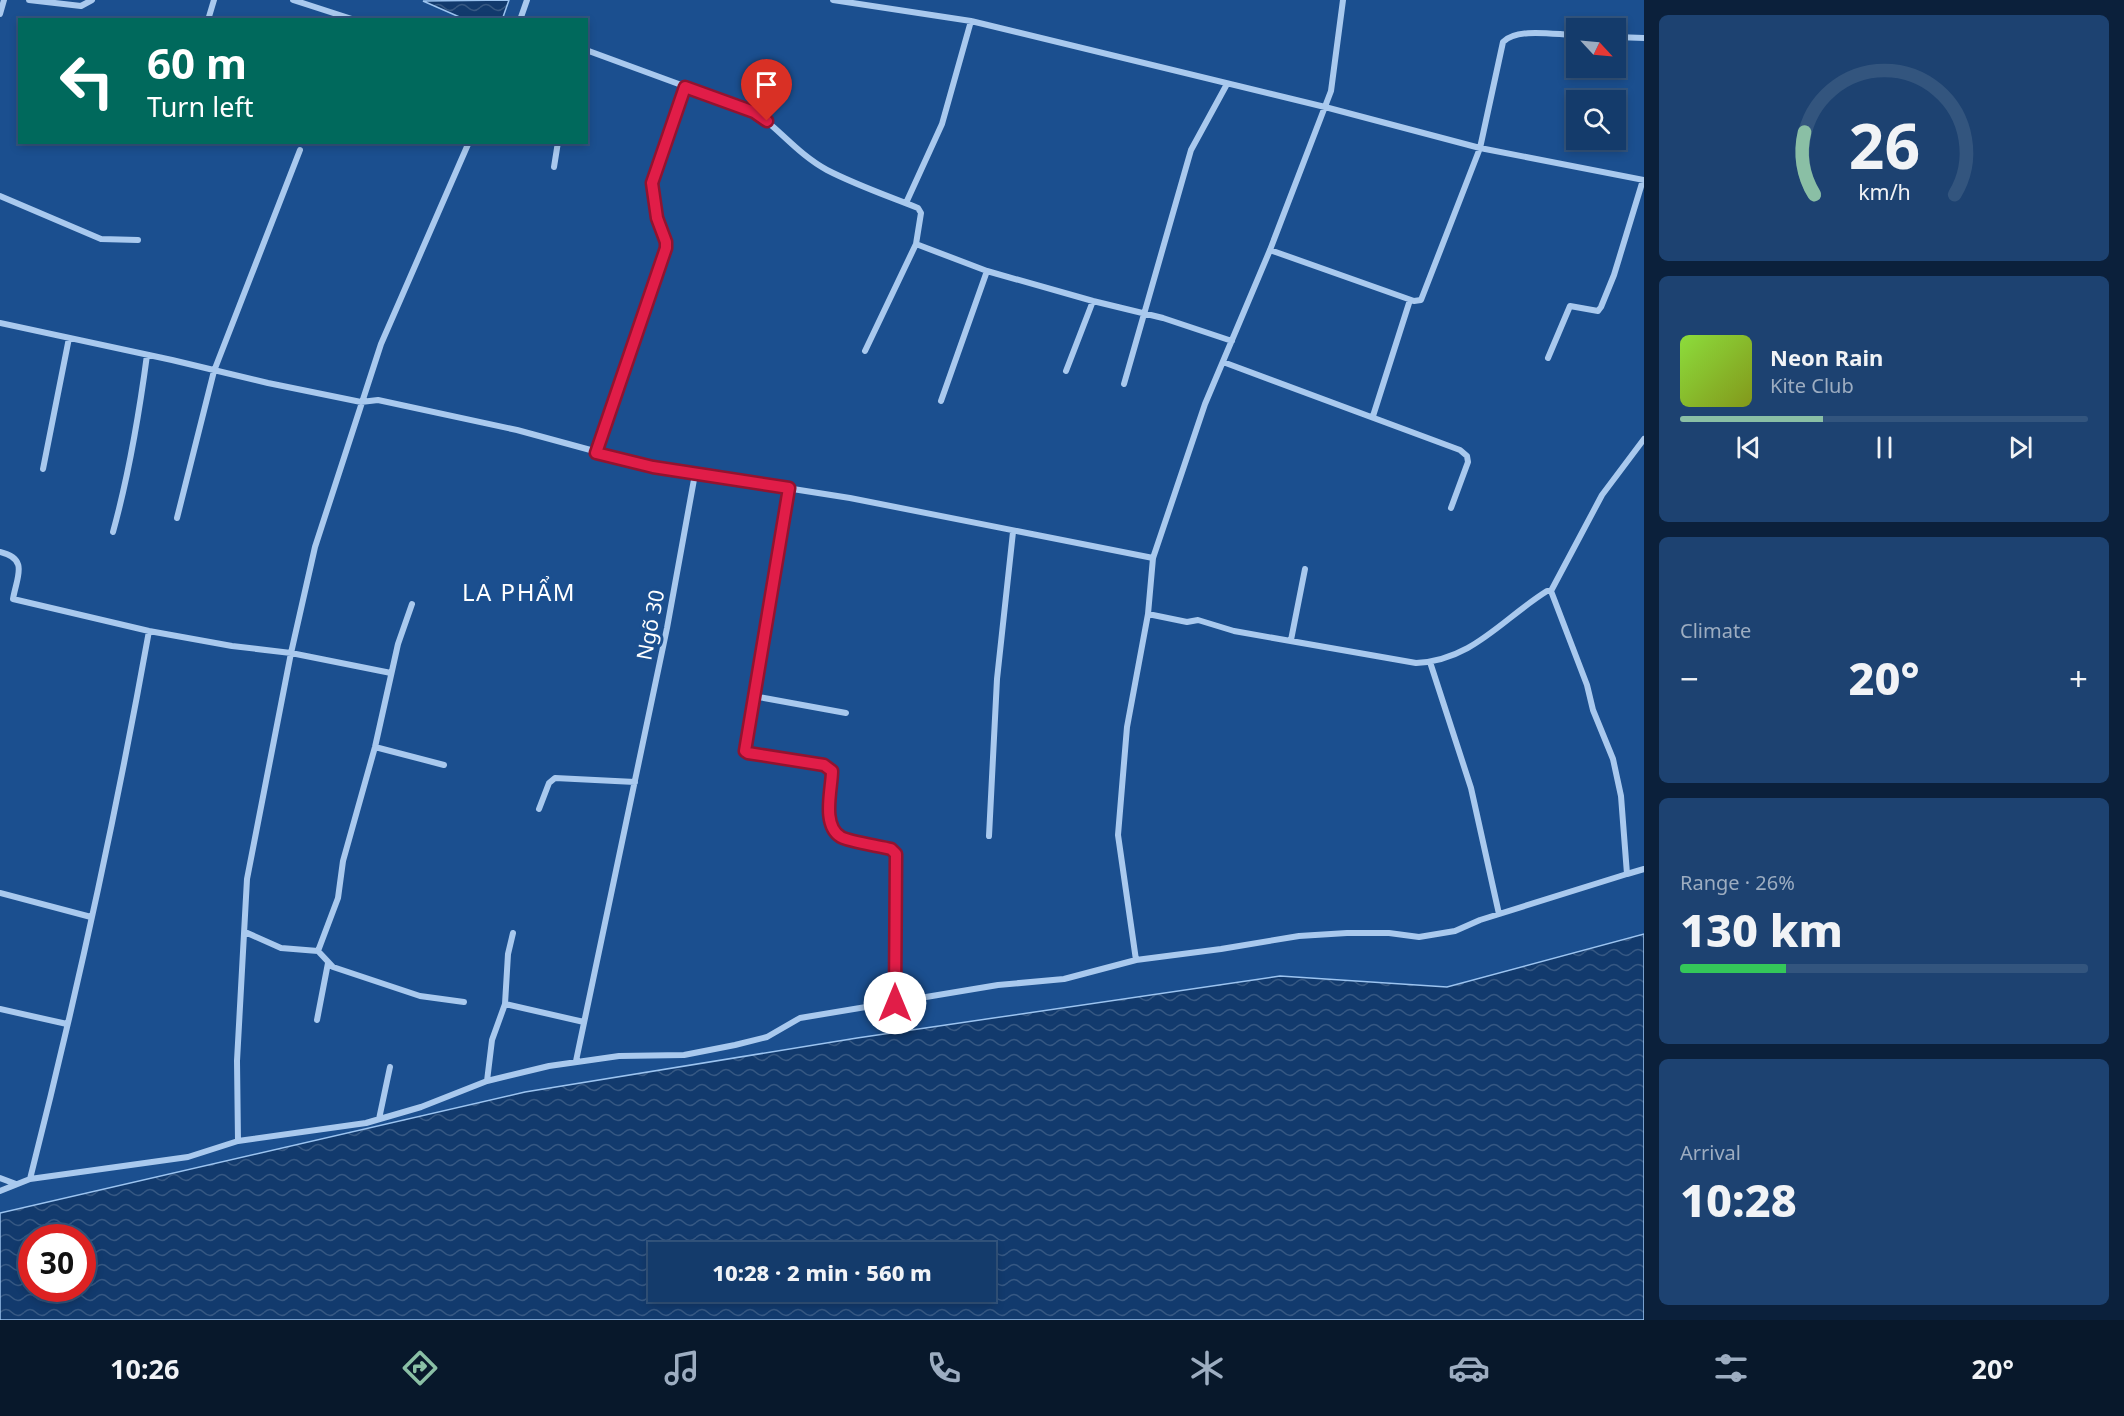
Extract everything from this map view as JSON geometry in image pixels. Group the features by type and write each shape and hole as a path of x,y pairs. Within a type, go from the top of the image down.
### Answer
{"street":[{"path":"0,14 4,0"},
{"path":"29,0 81,6 92,0"},
{"path":"209,18 214,0"},
{"path":"293,0 349,18"},
{"path":"521,18 527,0"},
{"path":"833,0 971,21 1325,106 1480,148 1643,180 1614,275 1601,307 1598,310 1570,306 1548,358"},
{"path":"1136,960 1118,836 1127,727 1148,614 1153,558 1205,404 1270,250 1331,91 1343,0"},
{"path":"906,203 942,124 971,21"},
{"path":"1270,250 1410,300 1421,300 1480,148 1503,42 1520,33 1566,35"},
{"path":"1626,37 1644,38"},
{"path":"588,51 754,112 767,121 790,144 826,170 918,208 921,213 916,244 865,351"},
{"path":"1124,384 1191,150 1227,84"},
{"path":"596,453 666,248 657,218 652,183 685,87"},
{"path":"238,1141 237,1061 247,879 291,653 315,547 381,344 469,144"},
{"path":"554,167 558,144"},
{"path":"177,518 214,371 300,150"},
{"path":"0,196 100,239 138,240"},
{"path":"916,244 987,271 1145,314 1232,341"},
{"path":"941,401 987,271"},
{"path":"1373,416 1410,300"},
{"path":"1066,371 1093,301"},
{"path":"0,323 361,402 378,400 517,430 653,467 789,488 1153,558"},
{"path":"43,470 69,338"},
{"path":"112,532 124,493 139,415 147,355"},
{"path":"1223,362 1436,439 1460,450 1467,456 1468,462 1451,508"},
{"path":"1627,874 1621,796 1613,759 1551,591 1602,495 1644,439"},
{"name":"Ngõ 30","path":"576,1061 680,561 695,474"},
{"path":"789,488 745,752 831,768 829,816 833,829 841,837 891,849 896,854 895,1003"},
{"path":"989,836 997,679 1013,532"},
{"path":"0,552 13,556 19,567 13,598 149,631 232,646 291,653 391,673"},
{"path":"1291,640 1305,568"},
{"path":"1148,614 1187,622 1198,620 1234,631 1395,661 1430,662 1455,655 1476,645 1521,609 1547,591 1551,591"},
{"path":"318,951 338,898 343,861 375,747 404,624 412,604"},
{"path":"30,1179 67,1024 130,737 149,631"},
{"path":"1430,662 1471,788 1499,914"},
{"path":"753,696 846,713"},
{"path":"375,747 444,765"},
{"path":"539,809 549,783 555,778 635,782"},
{"path":"0,1191 30,1179 188,1157 238,1141 366,1123 421,1107 487,1081 576,1061 619,1056 684,1055 767,1037 800,1018 998,985 1064,979 1136,960 1221,950 1299,936 1378,933 1419,937 1455,932 1499,914 1644,869"},
{"path":"0,893 90,918"},
{"path":"245,932 281,948 318,951 333,967 420,996 464,1002"},
{"path":"487,1081 492,1040 505,1004 508,954 513,933"},
{"path":"317,1020 328,963"},
{"path":"505,1004 584,1022"},
{"path":"0,1009 67,1024"},
{"path":"380,1119 390,1067"},
{"path":"0,1178 17,1185"}],"water":[{"path":"509,0 503,18 462,18 423,1"},
{"path":"1644,934 1644,1320 0,1320 0,1213 525,1092 857,1038 1280,976 1447,987"}],"district":[{"name":"LA PHẨM","path":"519,593"}],"route":[{"path":"767,121 754,112 685,87 652,183 657,218 666,248 596,453 653,467 789,488 745,751 831,768 829,816 833,829 841,837 891,849 896,854 895,1003"}]}
